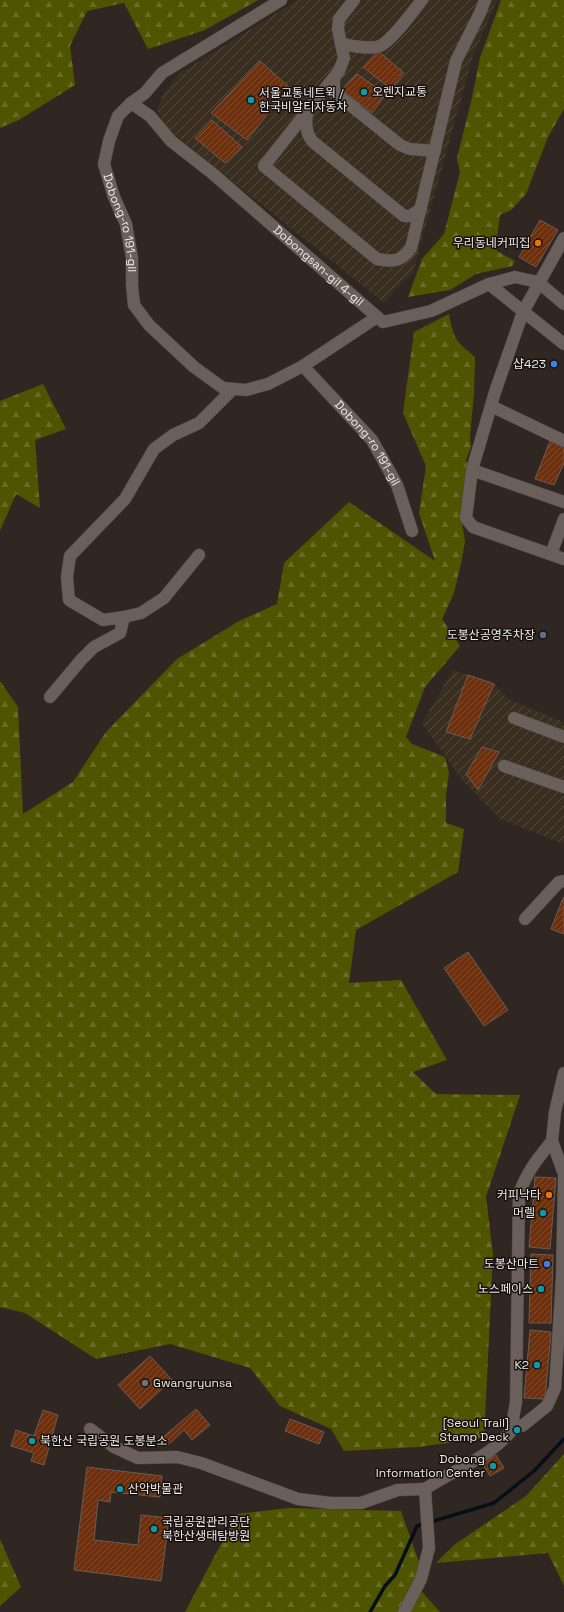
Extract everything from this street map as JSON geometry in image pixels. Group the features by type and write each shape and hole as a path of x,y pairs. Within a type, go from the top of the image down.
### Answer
{"street":[{"name":"Dobong-ro 191-gil","path":"281,0 162,72 145,93 130,103 118,116 108,141 104,164 114,197 126,224 132,258 134,305 149,325 194,367 223,388 246,390 268,384 303,366 377,317"},
{"path":"354,0 339,19 338,29 344,58 340,71 264,166 377,260 388,261 400,259 405,256 411,248 456,61 486,0"},
{"path":"342,44 354,47 378,48 391,38 422,0"},
{"path":"334,78 334,92 400,145 410,149 435,151"},
{"name":"Dobongsan-gil 4-gil","path":"130,103 150,116 171,141 212,173 377,317"},
{"path":"307,112 305,127 312,141 404,216 410,216 421,209"},
{"path":"564,239 538,282 523,312 491,406 472,470 466,518 473,527 564,559"},
{"path":"377,317 383,322 431,310 489,284 515,277 538,282 564,304"},
{"path":"489,284 564,344"},
{"name":"Dobong-ro 191-gil","path":"303,366 372,440 397,485 412,532"},
{"path":"199,555 164,598 141,613 103,620 69,600 67,578 70,556 125,500 154,449 173,435 199,423 233,389"},
{"path":"491,406 564,441"},
{"path":"472,470 564,502"},
{"path":"551,554 564,519"},
{"path":"50,697 94,647 120,633 124,617"},
{"path":"514,718 564,737"},
{"path":"504,766 564,787"},
{"path":"525,919 559,882 564,881"},
{"path":"564,1074 555,1112 552,1141 564,1174"},
{"path":"90,1430 114,1447 138,1458 177,1457 202,1462 298,1499 331,1503 361,1503 398,1490 426,1489 496,1446 507,1438 515,1426 513,1419 516,1402 519,1194 532,1165 552,1141"},
{"path":"515,1426 522,1426 548,1406 556,1388 562,1278 564,1177"},
{"path":"404,1612 420,1579 429,1548 426,1489"}],"shaded area":[{"path":"298,0 497,0 473,56 413,272 384,303 169,130 157,111 163,94 179,74"},
{"path":"453,670 493,682 508,699 564,722 564,844 500,819 462,780 422,723"}],"green space":[{"path":"0,0 258,0 205,30 148,49 124,3 87,11 70,46 75,85 19,120 0,128"},
{"path":"501,0 564,0 564,109 548,137 526,194 511,210 500,215 496,244 497,251 515,261 512,266 476,274 450,290 408,297 422,259 444,234 460,172 457,158 480,58"},
{"path":"449,314 456,339 475,357 474,394 470,436 471,447 466,460 471,478 462,523 465,541 454,593 442,619 460,646 425,687 406,737 412,744 445,757 449,773 446,795 446,823 464,829 458,872 356,930 349,983 401,980 447,1060 413,1072 436,1094 520,1095 486,1197 493,1254 484,1438 418,1447 344,1451 331,1429 280,1406 250,1368 170,1344 96,1359 25,1313 0,1307 0,681 18,707 23,814 73,782 106,732 177,659 239,621 277,604 284,563 349,502 435,561 419,513 426,466 403,413 414,332"},
{"path":"43,384 66,429 35,440 40,508 16,494 0,531 0,401"},
{"path":"564,1454 564,1586 548,1553 436,1563 454,1545 526,1496"},
{"path":"289,1508 401,1511 421,1568 415,1584 440,1612 185,1612 237,1514"},
{"path":"0,1539 21,1587 0,1606"}],"building":[{"path":"378,51 404,73 391,89 363,67"},
{"name":"서울교통네트윅 / 한국비알티자동차","path":"260,61 289,87 247,140 211,113"},
{"name":"오렌지교통","path":"357,74 386,94 372,113 342,90"},
{"path":"212,120 242,147 225,163 195,138"},
{"name":"우리동네커피집","path":"540,220 558,230 536,267 519,257"},
{"path":"550,441 564,446 564,463 554,485 535,479"},
{"path":"468,675 494,684 470,739 446,732"},
{"path":"482,747 499,752 478,790 466,774"},
{"path":"564,898 564,934 551,929"},
{"path":"468,952 508,1010 484,1026 444,968"},
{"name":"머렐","path":"535,1177 556,1178 550,1249 529,1247"},
{"name":"노스페이스","path":"531,1254 553,1255 551,1323 529,1323"},
{"name":"K2","path":"530,1330 551,1332 545,1399 524,1398"},
{"name":"Gwangryunsa","path":"150,1356 172,1380 140,1409 118,1385"},
{"path":"196,1409 210,1425 192,1440 184,1430 167,1446 161,1439"},
{"name":"북한산 국립공원 도봉분소","path":"43,1410 58,1415 44,1465 31,1461 34,1453 11,1446 16,1430 34,1436"},
{"path":"290,1419 324,1432 319,1444 285,1431"},
{"name":"Dobong Information Center","path":"496,1455 504,1468 490,1476 482,1463"},
{"name":"국립공원관리공단 북한산생태탐방원","path":"87,1467 162,1476 160,1497 111,1492 110,1502 98,1500 94,1540 138,1545 141,1515 169,1518 161,1581 74,1570"}],"waterway":[{"path":"370,1612 385,1586 395,1575 417,1526 494,1503 534,1471 564,1439"}],"place":[{"name":"오렌지교통","path":"364,92"},
{"name":"서울교통네트윅 / 한국비알티자동차","path":"251,100"},
{"name":"우리동네커피집","path":"538,243"},
{"name":"샵423","path":"554,364"},
{"name":"도봉산공영주차장","path":"543,635"},
{"name":"커피낙타","path":"549,1195"},
{"name":"머렐","path":"543,1213"},
{"name":"도봉산마트","path":"547,1264"},
{"name":"노스페이스","path":"541,1289"},
{"name":"K2","path":"537,1365"},
{"name":"Gwangryunsa","path":"145,1383"},
{"name":"[Seoul Trail] Stamp Deck","path":"517,1430"},
{"name":"북한산 국립공원 도봉분소","path":"32,1441"},
{"name":"Dobong Information Center","path":"493,1466"},
{"name":"산악박물관","path":"120,1489"},
{"name":"국립공원관리공단 북한산생태탐방원","path":"154,1529"}]}
